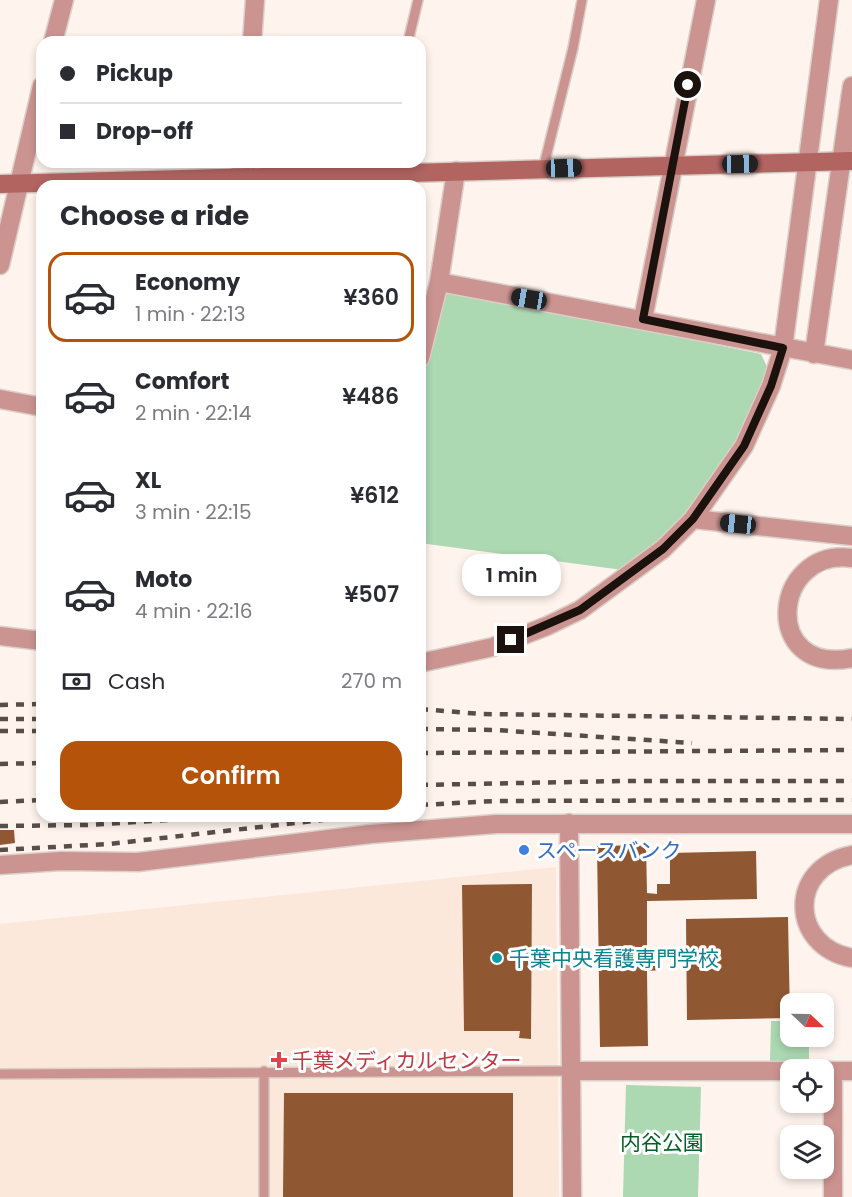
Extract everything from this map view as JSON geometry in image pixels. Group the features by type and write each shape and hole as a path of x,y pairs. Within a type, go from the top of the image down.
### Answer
{"street":[{"path":"55,36 64,0"},
{"path":"252,36 255,0"},
{"path":"643,319 671,165 706,0"},
{"path":"426,662 493,647 580,610 663,549 693,519 744,446 771,386 783,348 829,0"},
{"path":"814,354 848,161 852,86"},
{"path":"0,265 9,184 36,104"},
{"path":"398,168 456,171 848,161"},
{"path":"75,180 241,170 333,168"},
{"path":"426,334 439,282 456,171"},
{"path":"9,184 36,182"},
{"path":"439,282 852,360"},
{"path":"0,399 36,406"},
{"path":"693,519 852,536"},
{"path":"852,558 826,560 800,576 789,597 786,621 794,640 810,655 829,661 852,658"},
{"path":"0,636 36,640"},
{"path":"0,865 61,861 138,862 371,834 496,824 852,824"},
{"path":"569,824 573,1071 572,1197"},
{"path":"852,855 833,860 816,872 806,892 804,909 812,933 819,941 837,953 852,958"},
{"path":"573,1071 780,1071"},
{"path":"834,1071 852,1071"},
{"path":"830,1113 833,1197"}],"lane":[{"path":"409,36 418,0"},
{"path":"543,169 573,48 582,0"},
{"path":"264,1071 264,1197"},
{"path":"0,1074 573,1071"}],"shaded area":[{"name":"千葉メディカルセンター","path":"556,867 559,1197 0,1197 0,924"}],"green space":[{"path":"440,288 761,354 768,369 746,430 676,530 623,570 426,544 426,347"},
{"path":"771,1021 780,1021 780,1047 809,1047 809,1059 770,1061"},
{"name":"内谷公園","path":"626,1085 701,1087 698,1197 623,1197"}],"building":[{"path":"0,830 14,830 15,843 0,845"},
{"path":"646,845 647,893 657,894 657,884 670,884 670,853 756,851 757,899 647,901 647,962 661,962 662,970 647,971 648,1046 600,1047 597,846"},
{"name":"千葉中央看護専門学校","path":"532,884 531,1039 519,1038 520,1031 464,1031 462,885"},
{"path":"788,917 790,993 780,993 780,1018 687,1020 686,919"},
{"name":"千葉メディカルセンター","path":"284,1093 513,1093 513,1197 283,1197"}],"railway":[{"path":"0,705 36,704"},
{"path":"426,709 481,714 852,719"},
{"path":"0,719 36,719"},
{"path":"426,729 495,730 692,743"},
{"path":"0,731 36,731"},
{"path":"426,753 852,750"},
{"path":"0,764 36,763"},
{"path":"426,785 622,781 852,781"},
{"path":"0,802 36,800"},
{"path":"426,805 495,801 852,800"},
{"path":"0,826 137,822"},
{"path":"0,850 109,844 305,822"}],"place":[{"name":"スペースバンク","path":"524,850"},
{"name":"千葉中央看護専門学校","path":"497,958"},
{"name":"千葉メディカルセンター","path":"279,1060"}],"route":[{"path":"511,640 580,610 663,549 693,519 744,446 771,386 783,348 643,319 688,85"}]}
